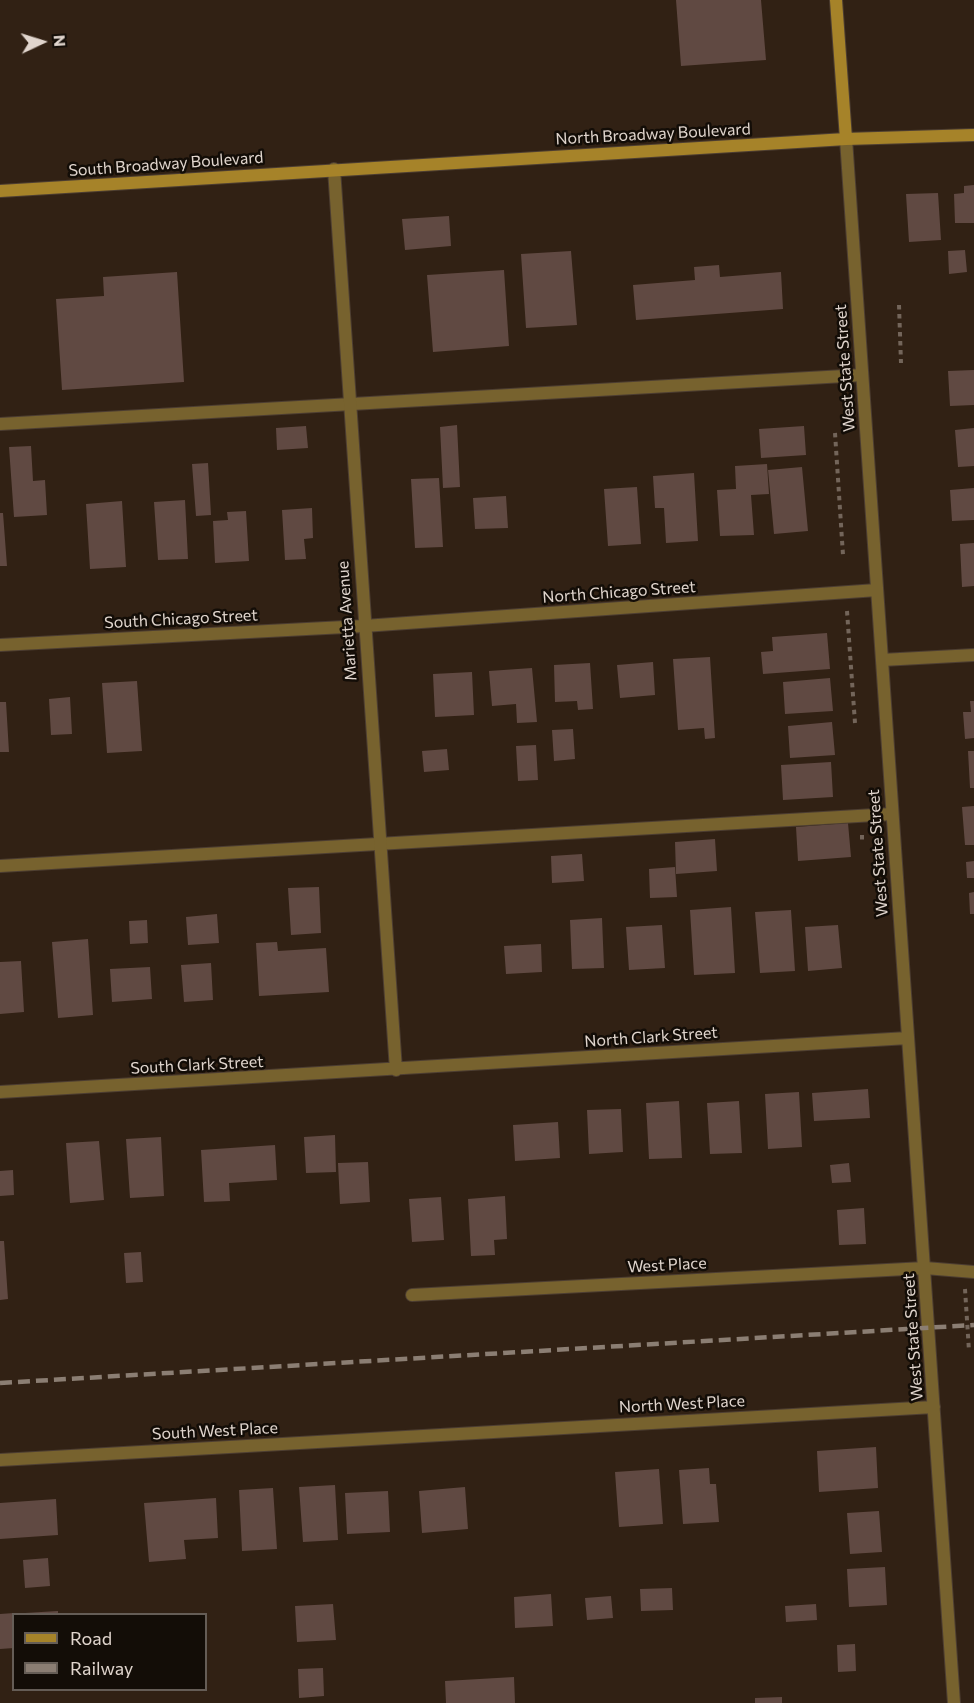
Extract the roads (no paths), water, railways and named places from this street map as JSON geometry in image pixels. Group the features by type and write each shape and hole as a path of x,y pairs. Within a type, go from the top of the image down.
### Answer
{"main road":[{"name":"West State Street","path":"836,0 846,139"},
{"name":"North Broadway Boulevard","path":"333,169 846,139 974,135"},
{"name":"South Broadway Boulevard","path":"0,191 333,169"}],"street":[{"name":"West State Street","path":"846,139 954,1703"},
{"name":"Marietta Avenue","path":"333,169 396,1070"},
{"path":"0,424 862,375"},
{"name":"North Chicago Street","path":"364,626 877,590"},
{"name":"South Chicago Street","path":"0,645 364,626"},
{"path":"882,660 974,655"},
{"path":"0,866 892,814"},
{"name":"North Clark Street","path":"396,1070 908,1038"},
{"name":"South Clark Street","path":"0,1092 396,1070"},
{"name":"West Place","path":"412,1294 925,1268 969,1273"},
{"name":"North West Place","path":"432,1434 934,1407"},
{"name":"South West Place","path":"0,1460 432,1434"}],"railway":[{"path":"0,1383 974,1325"}]}
